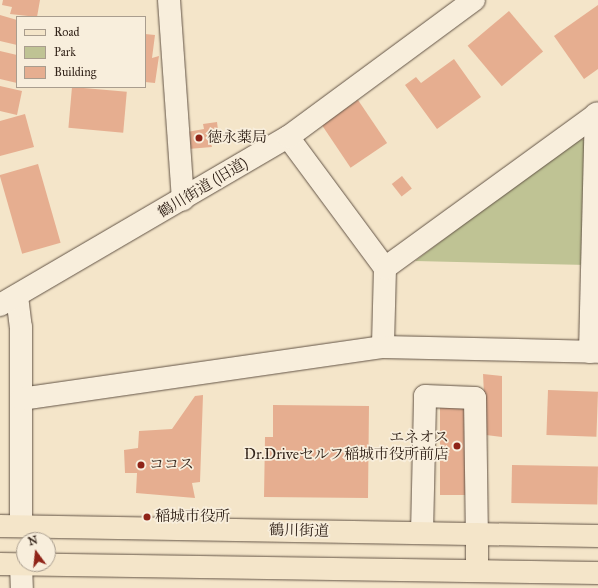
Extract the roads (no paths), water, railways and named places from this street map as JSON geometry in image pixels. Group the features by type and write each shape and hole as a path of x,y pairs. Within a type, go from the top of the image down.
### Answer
{"main road":[{"name":"鶴川街道","path":"10,526 598,536"},
{"path":"477,534 477,571"},
{"path":"11,564 598,573"}],"street":[{"path":"169,0 183,200"},
{"name":"鶴川街道 (旧道)","path":"9,300 183,200 288,137 474,0"},
{"path":"385,268 597,114"},
{"path":"21,399 383,347 594,352 597,114"},
{"path":"288,137 385,268 383,347"},
{"path":"9,300 21,399 10,526"},
{"path":"422,533 425,396 475,398 477,534"},
{"path":"11,564 22,588"}],"place":[{"name":"徳永薬局","path":"199,138"},
{"name":"エネオス Dr.Driveセルフ稲城市役所前店","path":"457,446"},
{"name":"ココス","path":"141,465"},
{"name":"稲城市役所","path":"147,517"}]}
